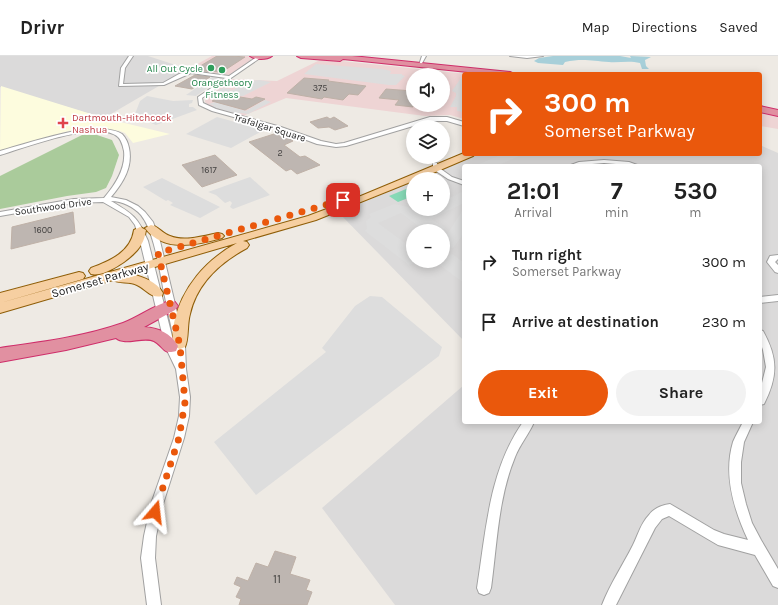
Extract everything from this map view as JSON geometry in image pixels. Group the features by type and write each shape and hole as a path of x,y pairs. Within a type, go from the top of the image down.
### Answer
{"highway":[{"path":"256,56 268,56"},
{"path":"301,56 373,61 464,72"},
{"path":"330,56 492,72"},
{"path":"762,108 778,111"},
{"path":"0,355 72,342 129,328 166,309"},
{"path":"72,342 120,335 145,334 161,337 175,344"}],"main road":[{"name":"Somerset Parkway","path":"0,298 95,271 154,259 326,213 437,166 462,153"},
{"name":"Somerset Parkway","path":"0,308 86,284 218,236 334,203 464,156"},
{"path":"166,309 203,277 219,260 236,248 304,223 326,213"},
{"path":"95,271 127,254 146,229 174,241 190,241 218,236"},
{"path":"175,344 182,314 189,298 203,277"},
{"path":"86,284 111,279 130,278 144,282 157,293"}],"street":[{"path":"131,56 123,68 121,85 164,84 181,75 192,72 230,77"},
{"name":"Trafalgar Square","path":"256,56 230,77 202,96 200,101 203,106 279,128 324,144 344,145 430,119 440,118 462,123"},
{"path":"420,64 424,56"},
{"path":"512,56 541,56"},
{"name":"Southwood Drive","path":"0,153 73,133 94,131 116,134 123,138 126,147 126,161 120,180 114,191 105,200"},
{"path":"580,164 606,161 625,164"},
{"path":"437,166 462,178"},
{"path":"437,166 450,178 462,182"},
{"name":"Southwood Drive","path":"105,200 129,214 146,229 154,259"},
{"name":"Southwood Drive","path":"0,214 74,201 118,200 134,206 144,213 146,229 154,259"},
{"path":"778,257 772,258 771,262 778,270"},
{"path":"154,259 157,293 166,309"},
{"path":"154,259 181,369 185,397 183,423 176,450 157,504 149,544 149,566 154,605"},
{"path":"762,300 778,298"},
{"path":"762,336 768,346 771,362 769,379 762,396"},
{"path":"484,588 501,482 514,447 528,424"},
{"path":"747,424 741,433 736,450 734,472 738,496 742,510 759,550 778,581"},
{"path":"609,605 619,582 626,573 655,517 661,512 670,510 723,540 759,550"}],"shaded area":[{"path":"0,56 148,56 188,69 104,118 0,87"},
{"path":"212,56 249,56 255,58 230,75 188,69"},
{"path":"322,59 409,68 406,68 406,112 450,112 450,72 462,73 462,118 450,115 425,116 286,98 243,116 211,107 205,102 206,96 231,79 277,81"},
{"path":"316,64 382,69 391,71 390,74 402,74 405,76 396,85 389,85 304,74"},
{"path":"212,77 222,78 196,96 186,95"},
{"path":"462,78 462,112 457,111 457,107 450,107 456,93 452,91"},
{"path":"259,80 271,82 243,96 225,93 227,92 221,92 223,93 216,96 209,94 223,88 231,89 229,91 233,90 249,81"},
{"name":"Dartmouth-Hitchcock Nashua","path":"1,86 104,118 170,134 133,143 125,133 120,131 100,128 81,129 68,131 0,151"},
{"path":"147,96 173,101 193,100 192,103 189,104 189,107 193,107 197,110 156,125 136,117 135,114 140,101"},
{"path":"265,100 271,102 248,114 237,114 212,107 214,106 209,104 215,102 246,111"},
{"path":"762,111 778,114 778,129 762,126"},
{"path":"217,117 264,130 231,148 186,134"},
{"path":"762,146 778,153 778,605 395,605 322,508 462,387 462,424 762,424 762,164 462,164 462,339 339,213 406,184 406,216 450,216 450,172 435,172 472,156 762,156"},
{"path":"498,156 519,156 501,164 479,164"},
{"path":"250,177 270,195 233,209 230,207 232,203 230,201 225,203 216,195 208,192"},
{"path":"162,178 220,207 200,218 170,205 173,203 168,200 166,201 143,187"},
{"path":"462,192 462,204 450,210 450,198"},
{"path":"394,204 406,207 406,216 437,216 431,219 439,224 416,224 401,213 378,223 406,244 406,263 365,231 367,229 366,221 371,217 369,214"},
{"path":"462,211 462,236 453,248 450,247 450,230"},
{"path":"452,254 462,262 462,282 444,268 450,268 450,255"},
{"path":"370,296 382,297 442,347 439,356 256,495 214,442 326,352 322,348 355,306"}],"green space":[{"path":"82,135 97,135 112,140 119,155 106,188 96,192 0,209 0,176"},
{"path":"406,189 406,199 398,202 389,196"}],"water":[{"path":"553,56 620,56 631,58 630,56 651,57 645,60 646,66 649,69 642,69 640,63 632,62 577,60 565,62 563,65 538,63 534,61 539,58"}],"building":[{"path":"217,56 245,57 222,72 202,71 203,70 199,69 201,68 197,68"},
{"path":"195,75 210,77 192,89 175,86"},
{"path":"304,78 329,80 328,81 366,86 358,95 349,94 343,100 324,97 322,99 287,93"},
{"path":"386,89 406,90 406,106 395,105 399,100 379,98"},
{"path":"228,95 252,99 256,97 265,99 245,110 212,101"},
{"path":"327,117 330,119 334,117 348,126 335,130 329,127 318,128 310,122"},
{"path":"277,133 283,137 287,136 293,141 284,145 300,157 305,156 320,165 297,174 291,169 286,171 249,142"},
{"path":"215,155 237,175 202,187 182,165"},
{"path":"73,212 75,233 11,249 12,227"},
{"path":"275,551 296,557 290,574 310,580 306,590 312,592 307,605 239,605 241,599 236,597 241,587 234,584 237,577 248,581 256,563 268,567"}],"place":[{"name":"All Out Cycle","path":"211,68"},
{"name":"Orangetheory Fitness","path":"222,70"},
{"name":"Dartmouth-Hitchcock Nashua","path":"63,123"}],"route":[{"path":"155,512 179,438 184,416 185,402 180,346 158,253 343,200"}]}
